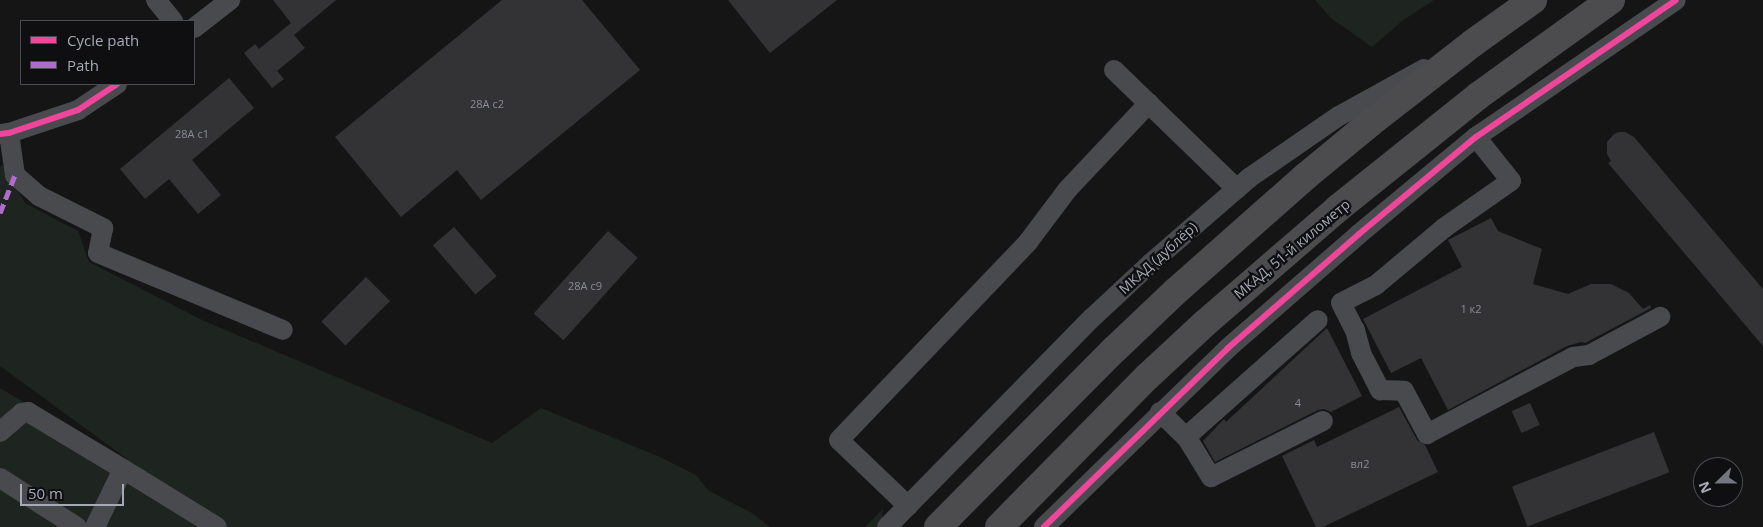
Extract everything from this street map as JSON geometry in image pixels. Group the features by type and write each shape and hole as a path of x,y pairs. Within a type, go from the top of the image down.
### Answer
{"highway":[{"path":"938,527 1115,349 1176,291 1306,176 1472,43 1533,0"},
{"name":"МКАД, 51-й километр","path":"999,527 1147,377 1226,305 1338,209 1478,96 1610,0"}],"street":[{"path":"156,0 171,20"},
{"path":"195,27 230,0"},
{"path":"1044,527 1160,412 1228,348 1476,137 1676,0"},
{"name":"МКАД (дублёр)","path":"887,527 1092,318 1151,263 1237,189 1293,146 1339,116 1472,43"},
{"path":"1114,70 1237,189"},
{"path":"116,85 78,110 5,134 15,175 39,196 103,228 98,253 283,330"},
{"path":"908,506 839,440 1028,242 1068,189 1149,104"},
{"path":"1476,137 1511,181 1444,228 1376,285 1341,303 1355,330 1361,353 1380,390 1404,391 1427,434 1573,357 1589,355 1660,317"},
{"path":"1186,437 1318,320"},
{"path":"0,432 22,413 28,412 217,527"},
{"path":"1160,412 1186,437 1211,477 1323,420"},
{"path":"95,527 123,469"},
{"path":"0,478 77,527"}],"shaded area":[{"path":"1315,0 1434,0 1402,21 1372,47 1332,19"},
{"path":"2,164 25,203 78,231 89,262 202,320 492,443 541,408 660,457 696,475 709,491 752,513 770,527 0,527 0,388 156,480 0,366 0,167"},
{"path":"883,509 882,525 880,527 865,527"}],"building":[{"path":"273,0 336,0 294,35 305,48 277,71 284,79 272,88 244,53 255,44 259,49 291,23"},
{"path":"502,0 582,0 640,70 481,200 457,170 401,217 335,137"},
{"path":"728,0 837,0 770,53"},
{"path":"229,78 254,108 192,160 221,195 198,214 169,179 145,199 120,169"},
{"path":"1625,132 1634,137 1763,289 1763,346 1608,163 1611,161 1607,154 1607,142 1614,134"},
{"path":"1491,218 1498,231 1542,249 1533,284 1568,294 1591,284 1611,284 1629,293 1643,309 1650,305 1651,308 1585,343 1581,342 1567,346 1448,410 1421,358 1391,373 1363,319 1462,267 1448,240"},
{"path":"454,227 497,276 476,294 433,245"},
{"path":"608,231 638,258 563,340 534,313"},
{"path":"366,277 390,301 345,346 321,322"},
{"path":"1327,328 1362,396 1331,412 1324,409 1318,410 1215,462 1203,441 1224,419 1226,422"},
{"path":"1530,403 1540,425 1521,433 1512,411"},
{"path":"1399,407 1417,440 1425,445 1438,472 1323,527 1316,527 1282,456 1314,440 1317,447"},
{"path":"1654,432 1669,472 1528,527 1512,486"}],"marked path":[{"path":"0,213 15,175"}],"cycle path":[{"path":"1044,527 1228,348 1359,234 1476,137 1676,0"},
{"path":"0,134 9,133 78,110 116,85"}]}
